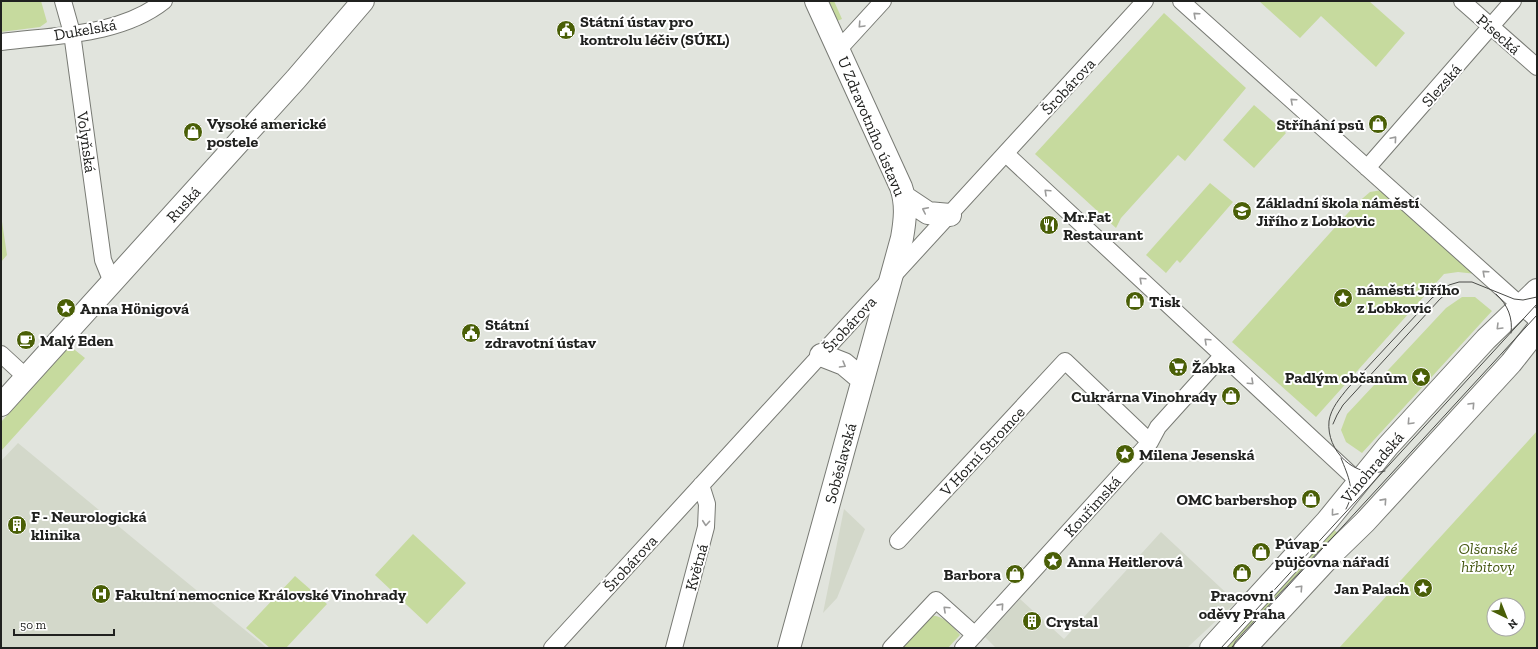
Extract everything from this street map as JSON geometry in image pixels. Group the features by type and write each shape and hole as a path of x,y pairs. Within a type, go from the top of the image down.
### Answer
{"main road":[{"name":"Ruská","path":"1,405 296,79 364,1"},
{"name":"U Zdravotního ústavu","path":"816,1 901,187 904,197 905,223 891,279"},
{"path":"904,197 928,212 950,215"},
{"name":"Soběslavská","path":"789,648 891,279"},
{"name":"Vinohradská","path":"1211,648 1327,521 1388,446 1518,302 1537,290"},
{"name":"Vinohradská","path":"1245,648 1333,553 1365,522 1511,363 1537,330"},
{"path":"821,355 844,364 863,380"}],"street":[{"name":"Volyňská","path":"63,1 72,33 103,260 112,282"},
{"name":"Dukelská","path":"1,42 106,28 143,15 164,1"},
{"path":"839,49 883,1"},
{"name":"Šrobárova","path":"552,648 1145,1"},
{"path":"1181,1 1537,320"},
{"name":"Písecká","path":"1462,1 1537,66"},
{"name":"Slezská","path":"1367,168 1512,1"},
{"path":"1006,154 1359,482"},
{"path":"1,354 26,377"},
{"name":"Kouřimská","path":"964,648 1150,442 1158,427 1222,356"},
{"name":"V Horní Stromce","path":"898,541 1065,361 1150,442"},
{"name":"Květná","path":"674,648 706,527 707,504 701,485"},
{"path":"891,648 936,600 975,635"}],"shaded area":[{"name":"Fakultní nemocnice Královské Vinohrady","path":"18,443 267,648 1,648 1,461"},
{"path":"844,509 865,529 837,598 823,613"},
{"path":"1161,532 1236,602 1187,648 996,648 985,637 1020,599 1064,639"}],"green space":[{"path":"1,1 41,1 47,22 40,27 1,32"},
{"path":"827,1 834,1 842,19 837,21"},
{"path":"1259,1 1369,1 1405,33 1376,67 1321,16 1300,38"},
{"path":"1164,13 1246,88 1185,161 1178,155 1121,218 1116,228 1035,154"},
{"path":"1254,105 1286,133 1254,168 1223,140"},
{"path":"1210,183 1233,202 1180,263 1177,260 1166,273 1146,255"},
{"path":"1382,190 1476,274 1458,272 1444,274 1316,417 1232,342 1356,204 1370,192"},
{"path":"1,215 7,255 1,262"},
{"path":"1462,297 1475,297 1492,311 1362,453 1346,442 1341,430 1347,414 1446,308"},
{"path":"70,346 85,358 1,451 1,422"},
{"name":"Olšanské hřbitovy","path":"1537,431 1537,648 1339,648"},
{"path":"1329,526 1339,534 1235,648 1217,648"},
{"path":"413,534 466,583 427,624 375,575"},
{"path":"295,576 327,604 286,648 270,648 246,628"},
{"path":"931,616 943,619 960,635 948,648 901,648"}],"tram line":[{"path":"1385,471 1363,471 1353,467 1337,452 1332,443 1329,432 1330,416 1336,403 1348,388 1432,298 1449,285 1459,282 1472,282 1514,299 1523,300 1537,297"},
{"path":"1333,424 1343,405 1440,299 1448,292 1457,288"},
{"path":"1496,294 1507,307 1509,312 1511,333"},
{"path":"1221,648 1537,304"},
{"path":"1231,648 1537,315"},
{"path":"1341,458 1351,490 1346,509"}],"place":[{"name":"Státní ústav pro kontrolu léčiv (SÚKL)","path":"566,30"},
{"name":"Stříhání psů","path":"1378,124"},
{"name":"Vysoké americké postele","path":"193,132"},
{"name":"Základní škola náměstí Jiřího z Lobkovic","path":"1242,211"},
{"name":"Mr.Fat Restaurant","path":"1049,225"},
{"name":"náměstí Jiřího z Lobkovic","path":"1343,298"},
{"name":"Tisk","path":"1135,301"},
{"name":"Anna Hӧnigová","path":"66,308"},
{"name":"Státní zdravotní ústav","path":"471,333"},
{"name":"Malý Eden","path":"26,340"},
{"name":"Žabka","path":"1178,367"},
{"name":"Padlým občanům","path":"1421,377"},
{"name":"Cukrárna Vinohrady","path":"1231,396"},
{"name":"Milena Jesenská","path":"1125,454"},
{"name":"OMC barbershop","path":"1311,499"},
{"name":"F - Neurologická klinika","path":"17,525"},
{"name":"Púvap - půjčovna nářadí","path":"1261,552"},
{"name":"Anna Heitlerová","path":"1053,561"},
{"name":"Pracovní oděvy Praha","path":"1242,573"},
{"name":"Barbora","path":"1015,574"},
{"name":"Jan Palach","path":"1423,588"},
{"name":"Fakultní nemocnice Královské Vinohrady","path":"101,594"},
{"name":"Crystal","path":"1032,621"}]}
